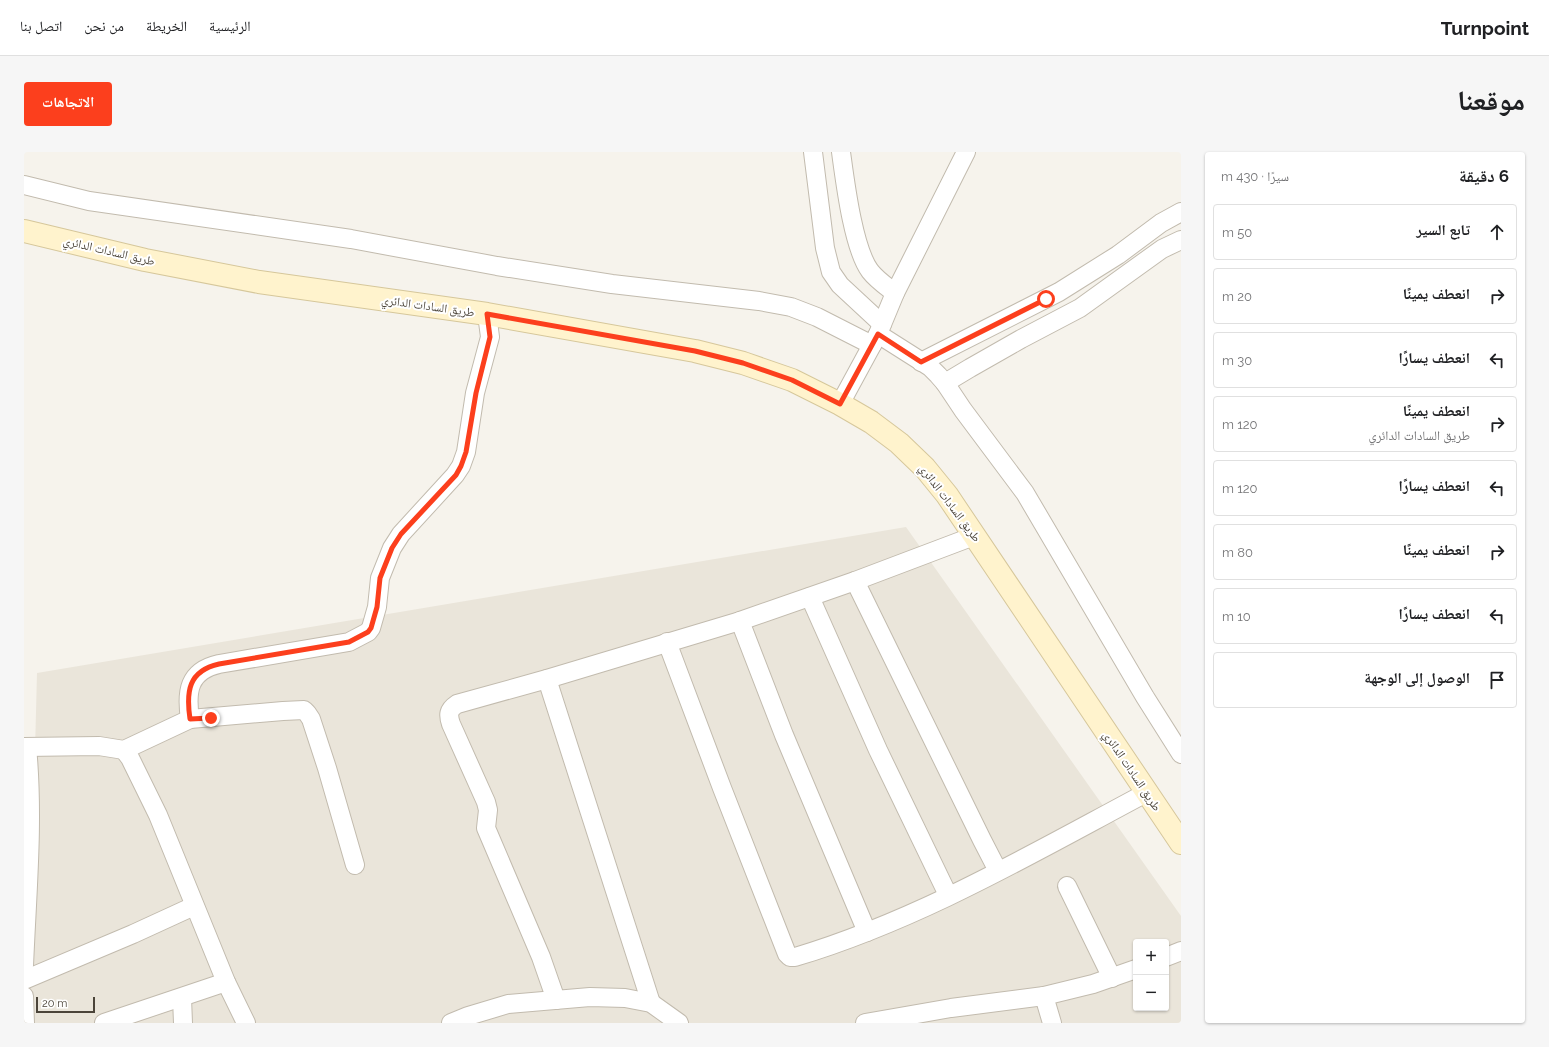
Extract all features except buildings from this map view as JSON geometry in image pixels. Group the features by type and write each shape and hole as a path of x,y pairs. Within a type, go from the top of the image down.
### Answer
{"main road":[{"name":"طريق السادات الدائري","path":"24,231 145,260 259,282 487,314 695,351 743,363 792,380 840,404 871,422 899,443 925,468 947,495 1181,843"}],"street":[{"path":"813,152 825,248 831,272 877,334"},
{"path":"841,152 852,217 862,255 869,270 883,284 895,293"},
{"path":"840,404 877,334 895,293 966,152"},
{"path":"24,185 89,201 351,240 498,266 612,284 759,301 791,307 817,317 877,334 930,367 945,384 1005,465 1032,504 1145,697 1181,754"},
{"path":"921,362 1059,292 1118,255 1161,223 1181,212"},
{"path":"945,384 1021,339 1080,308 1162,249 1181,240"},
{"path":"190,719 188,693 196,676 209,667 349,642 368,632 374,621 380,578 392,548 401,534 456,475 466,452 476,393 490,337 487,314"},
{"path":"556,1000 541,957 488,834 486,828 488,810 486,802 451,724 449,715 450,709 457,704 547,679 740,621 855,581 974,536"},
{"path":"855,581 998,871"},
{"path":"810,597 878,750 948,895"},
{"path":"740,621 784,735 867,932"},
{"path":"668,642 722,788 787,954 790,957 795,957 867,932 948,895 998,871 1146,793"},
{"path":"547,679 651,1003"},
{"path":"24,966 29,864 30,778 25,747 99,746 124,750 190,719 304,710 311,719 327,768 355,866"},
{"path":"124,750 130,758 158,815 226,982 246,1023"},
{"path":"1067,886 1112,978"},
{"path":"24,980 133,934 194,906"},
{"path":"1169,956 1181,951"},
{"path":"865,1023 951,1008 1044,996 1112,978 1133,970"},
{"path":"104,1023 226,982"},
{"path":"24,996 25,1023"},
{"path":"1044,996 1052,1023"},
{"path":"451,1023 468,1016 508,1004 604,997 625,998 651,1003 679,1023"},
{"path":"182,998 184,1023"}],"shaded area":[{"path":"906,527 1181,916 1181,1023 28,1023 37,673"}],"route":[{"path":"211,718 190,719 188,708 188,693 196,676 203,669 219,664 349,642 368,632 371,628 377,607 380,578 387,557 392,548 401,534 456,475 461,466 466,452 470,419 490,337 487,314 695,351 743,363 792,380 840,404 878,334 921,362 1015,313 1046,299"}]}
